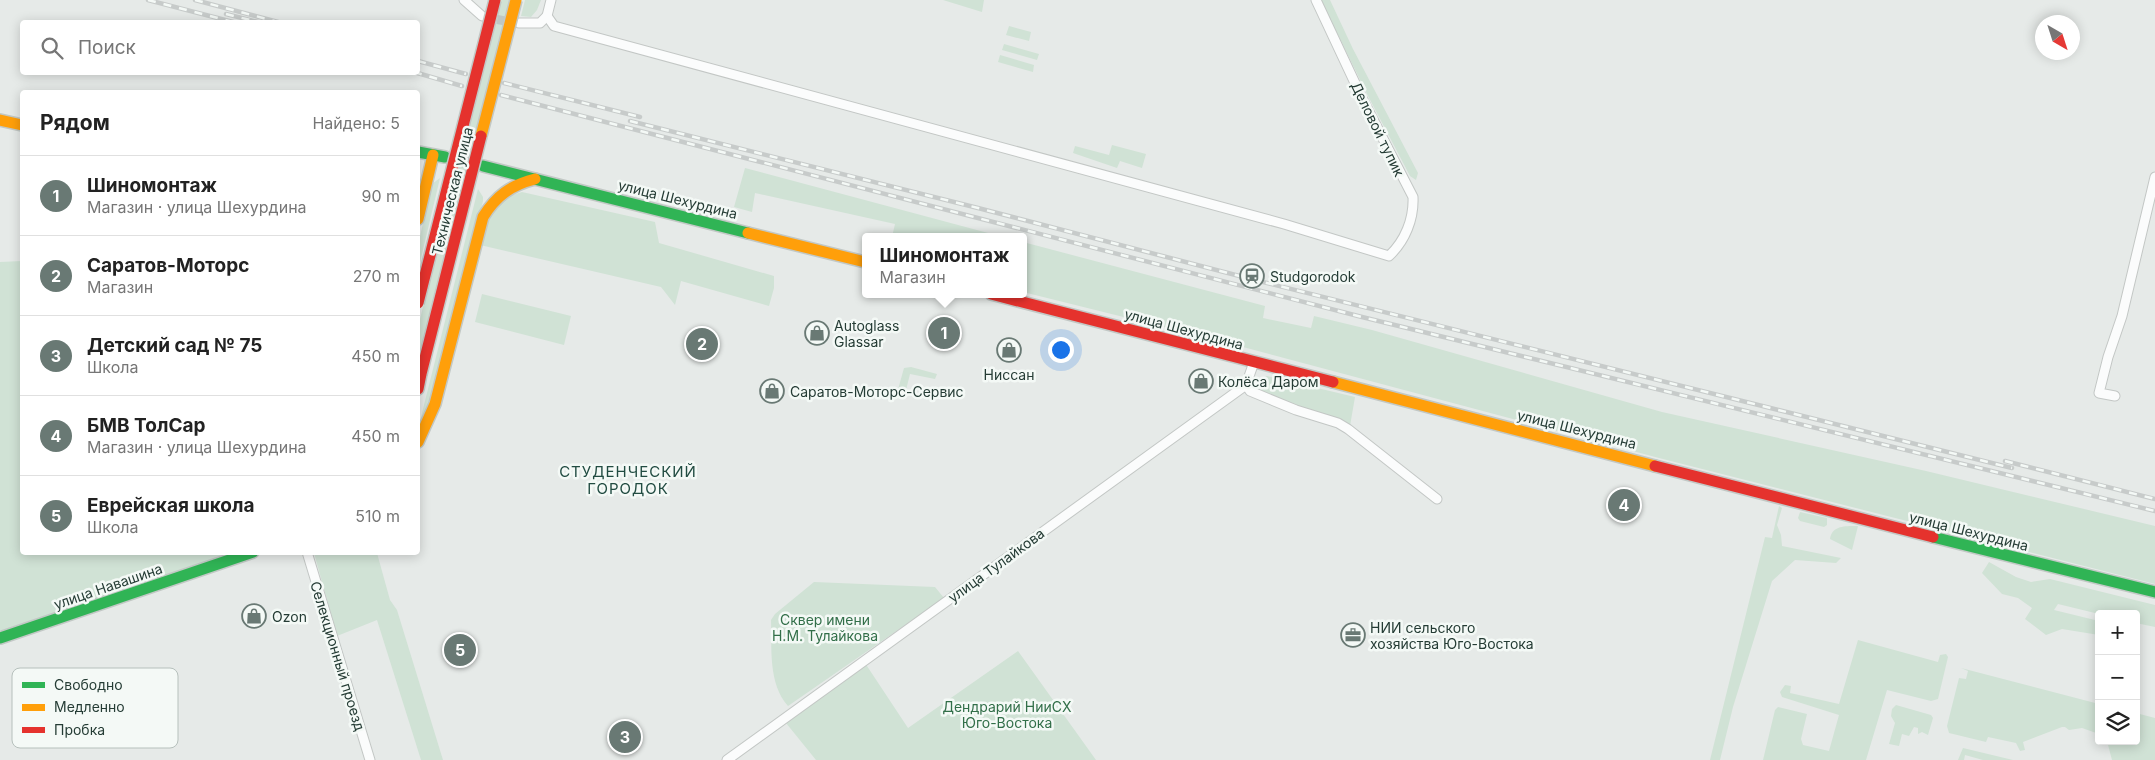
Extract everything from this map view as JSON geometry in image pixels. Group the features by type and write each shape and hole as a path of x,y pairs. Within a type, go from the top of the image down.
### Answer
{"main road":[{"name":"Техническая улица","path":"420,295 494,0"},
{"name":"Техническая улица","path":"420,379 516,0"},
{"path":"0,120 20,125"},
{"path":"420,152 445,157"},
{"path":"420,210 433,155"},
{"name":"улица Шехурдина","path":"483,166 862,261"},
{"path":"420,438 435,404 483,217 497,197 506,189 535,179"},
{"name":"улица Шехурдина","path":"1006,298 1983,550 2155,592"},
{"name":"улица Навашина","path":"0,638 244,555"}],"street":[{"path":"464,0 482,16"},
{"path":"519,23 540,23 548,16 551,0"},
{"name":"Деловой тупик","path":"548,16 554,26 1284,224 1389,256 1398,248 1411,221 1414,210 1413,197 1366,107 1316,0"},
{"path":"2115,396 2099,394 2108,357 2122,316 2155,177"},
{"path":"1254,362 1246,386 1250,391 1296,410 1338,423 1437,499"},
{"name":"улица Тулайкова","path":"727,760 1246,386"},
{"name":"Селекционный проезд","path":"308,555 370,760"}],"green space":[{"path":"500,0 510,0 420,360 420,319"},
{"path":"525,0 541,0 537,10 531,17 521,16"},
{"path":"943,0 984,0 982,12"},
{"path":"1321,0 1330,0 1353,49 1418,173 1416,180 1410,176"},
{"path":"1009,26 1031,32 1029,41 1006,35"},
{"path":"1004,44 1039,54 1037,60 1002,50"},
{"path":"1000,55 1034,65 1033,72 998,62"},
{"path":"1112,145 1146,154 1142,168 1120,161 1117,168 1073,153 1075,146 1109,155"},
{"path":"745,168 988,233 893,233 895,224 755,193 752,212 734,207"},
{"path":"440,178 420,263 420,236 432,184"},
{"path":"478,189 483,197 483,201 432,403 420,425"},
{"path":"522,192 655,222 659,243 774,276 774,288 769,306 681,281 675,305 661,287 480,245 487,216 495,206 505,199"},
{"path":"1027,243 1265,306 1263,318 1311,328 1314,316 1372,330 1662,412 1926,471 2155,526 2155,584 1659,458 1228,343 1027,293"},
{"path":"20,261 20,555 229,555 0,631 0,262"},
{"path":"482,294 571,316 564,345 475,322"},
{"path":"911,367 937,374 935,379 910,374 905,394 897,393 904,368"},
{"path":"1267,376 1355,397 1350,426 1302,411 1267,395 1258,388 1258,383"},
{"path":"1779,506 1782,508 1777,525 1781,535 1782,546 1841,558 1836,563 1795,560 1772,581 1733,707 1720,760 1710,760 1765,537 1772,538"},
{"path":"1800,512 1827,518 1827,525 1824,527 1800,521 1798,518"},
{"path":"1858,526 1852,550 1830,539 1831,534 1840,527"},
{"path":"315,555 378,555 390,600 397,610 443,760 421,760 377,620 337,636"},
{"path":"1989,562 2016,577 2031,582 2050,579 2155,605 2155,627 2140,624 2140,610 2095,610 2095,613 2058,604 2054,610 2095,620 2095,634 2062,629 2046,635 2025,619 2032,608 2018,598 2002,594 1982,573"},
{"name":"Сквер имени Н.М. Тулайкова","path":"814,582 935,587 944,598 788,706 777,687 774,676 771,620 775,614"},
{"path":"1858,640 1938,662 1940,655 1946,654 1948,657 1938,699 1931,701 1887,690 1866,760 1763,760 1775,710 1778,707 1807,714 1801,739 1803,745 1829,751 1839,715 1782,697 1780,692 1785,685 1791,686 1790,693 1839,704"},
{"name":"Дендрарий НииСХ Юго-Востока","path":"1018,651 1096,760 816,760 786,723 865,663 908,728"},
{"path":"1961,668 2095,703 2095,733 2082,728 2069,730 2062,727 2023,742 2025,750 2020,751 2016,743 1988,737 1986,742 1949,733 1947,726 1959,678 1966,679 1968,671"},
{"path":"1896,705 1931,715 1933,718 1928,735 1922,732 1918,734 1918,728 1914,727 1909,736 1902,734 1899,746 1889,744 1895,723 1891,716 1892,709"},
{"path":"2140,714 2155,718 2155,760 2112,760 2108,745 2140,745"},
{"path":"1963,748 2013,760 1983,760 1965,755 1964,760 1958,760"}],"tunnel":[{"path":"484,17 516,23"},
{"path":"445,157 483,166"}],"railway":[{"path":"148,0 225,20"},
{"path":"195,0 270,20"},
{"path":"226,14 250,20"},
{"path":"420,62 466,74"},
{"path":"420,74 462,86"},
{"path":"504,83 640,117"},
{"path":"501,95 1362,317 2155,511"},
{"path":"630,121 1251,279 2012,468"},
{"path":"2005,461 2155,499"}],"traffic: fast":[{"path":"420,152 445,157"},
{"path":"483,166 748,233"},
{"path":"1933,537 2155,592"},
{"path":"0,638 244,555"}],"traffic: slow":[{"path":"481,136 516,0"},
{"path":"0,120 20,125"},
{"path":"420,210 433,155"},
{"path":"420,438 435,404 483,217 493,203 505,192 535,179"},
{"path":"748,233 862,261"},
{"path":"1333,382 1655,466"}],"traffic: jam":[{"path":"420,295 495,0"},
{"path":"421,374 481,136"},
{"path":"1007,298 1333,382"},
{"path":"420,379 421,374"},
{"path":"1655,466 1933,537"}],"place":[{"name":"Studgorodok","path":"1252,276"},
{"name":"Autoglass Glassar","path":"817,333"},
{"name":"Шиномонтаж","path":"944,333"},
{"name":"Саратов-Моторс","path":"702,344"},
{"name":"Ниссан","path":"1009,350"},
{"name":"Колёса Даром","path":"1201,381"},
{"name":"Саратов-Моторс-Сервис","path":"772,391"},
{"name":"БМВ ТолСар","path":"1624,505"},
{"name":"Ozon","path":"254,616"},
{"name":"НИИ сельского хозяйства Юго-Востока","path":"1353,635"},
{"name":"Еврейская школа","path":"460,650"},
{"name":"Детский сад № 75","path":"625,737"}],"district":[{"name":"СТУДЕНЧЕСКИЙ ГОРОДОК","path":"628,480"}]}
